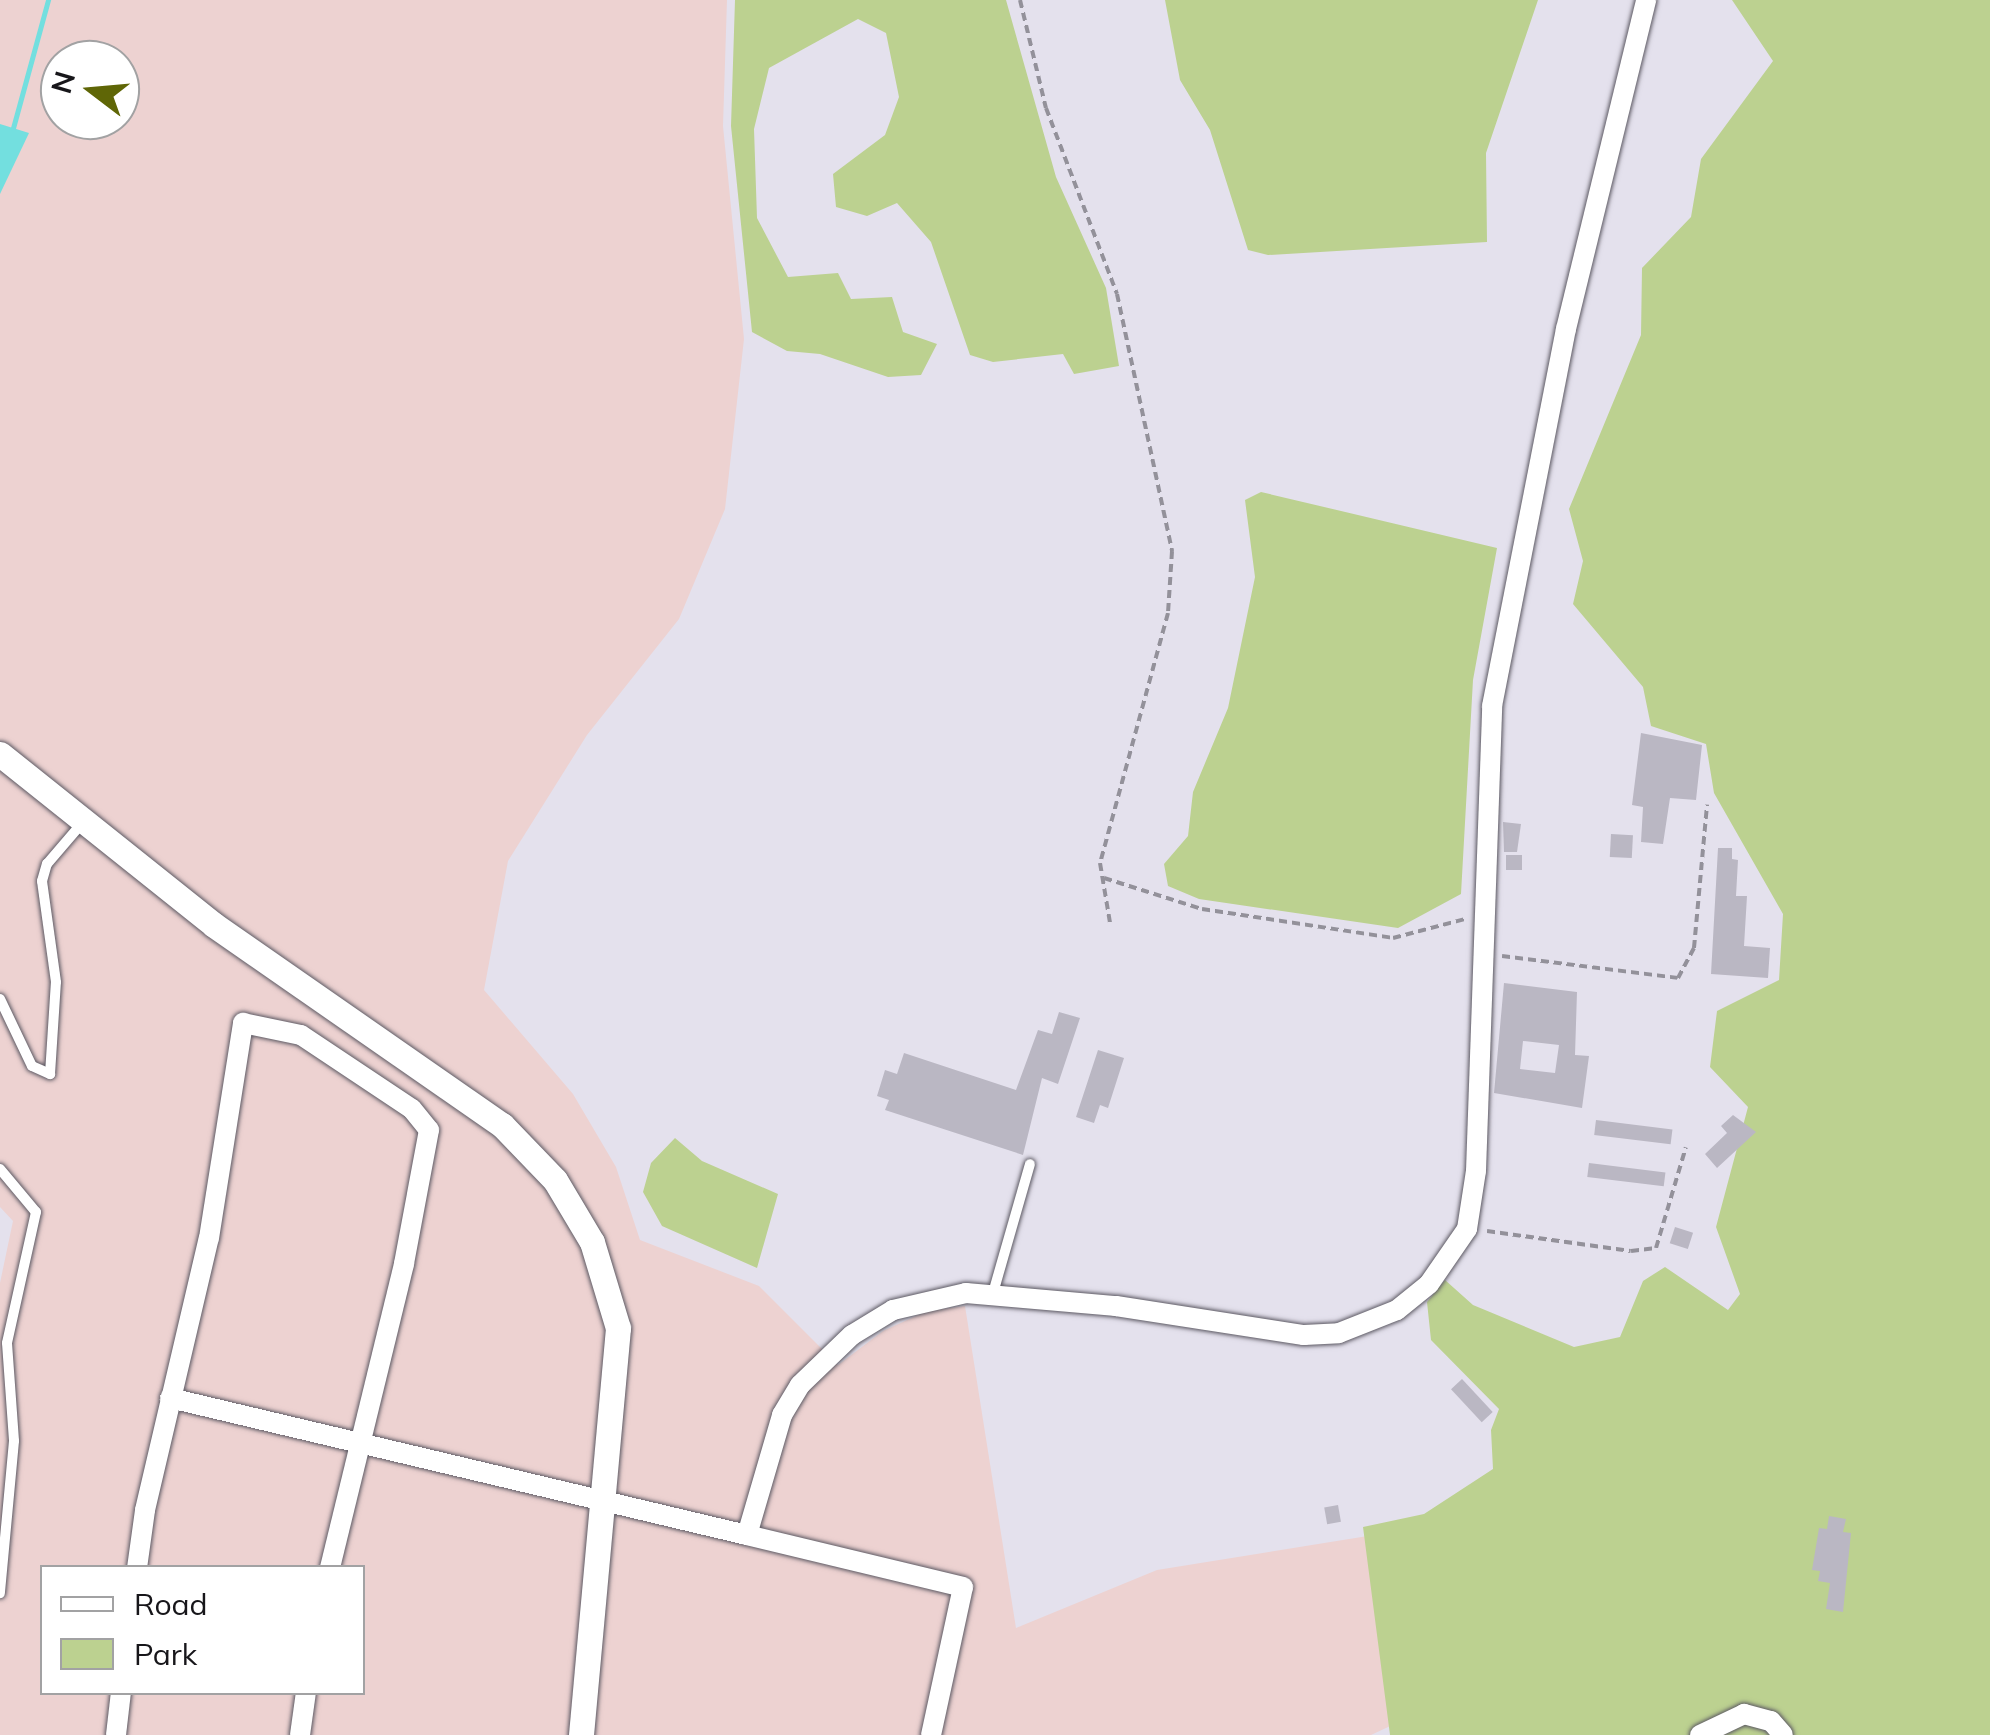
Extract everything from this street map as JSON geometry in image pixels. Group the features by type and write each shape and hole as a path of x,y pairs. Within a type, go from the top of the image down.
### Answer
{"street":[{"path":"747,1535 768,1449 800,1384 852,1335 893,1310 993,1294 1304,1335 1339,1332 1397,1310 1430,1284 1467,1228 1476,1171 1482,954 1500,654 1566,329 1646,0"},
{"path":"0,754 214,925 502,1125 555,1180 592,1242 618,1328 581,1735"},
{"path":"138,1565 170,1398 209,1238 243,1023 301,1035 412,1109 430,1130 331,1565"},
{"path":"170,1398 600,1504 963,1587 931,1735"},
{"path":"116,1735 121,1695"},
{"path":"300,1735 306,1695"},
{"path":"1700,1735 1744,1714 1771,1722 1783,1735"}],"lane":[{"path":"0,999 32,1066 50,1074 56,982 42,881 47,864 83,822"},
{"path":"993,1294 1030,1164"},
{"path":"0,1169 36,1212 7,1343 14,1441 0,1593"}],"path":[{"path":"1020,0 1046,108 1117,294 1172,551 1168,612 1119,777 1100,864 1110,922"},
{"path":"1482,954 1678,978 1694,948 1707,806"},
{"path":"1104,878 1202,908 1393,938 1484,913"},
{"path":"1467,1228 1630,1251 1656,1248 1686,1147"}],"shaded area":[{"path":"0,0 727,0 723,126 744,339 725,509 679,619 587,735 508,861 484,990 573,1094 616,1167 640,1240 759,1286 838,1365 883,1331 927,1311 965,1306 1016,1628 1157,1570 1405,1530 1401,1721 1371,1735 0,1735 0,1283 13,1221 0,1207"}],"green space":[{"path":"735,0 1006,0 1056,177 1106,288 1119,366 1074,374 1063,354 993,362 970,355 931,242 897,203 867,216 836,207 833,174 885,135 899,97 886,33 858,19 769,68 754,129 757,218 788,277 838,273 851,299 892,297 903,332 937,344 921,375 888,377 820,354 787,351 752,332 731,126"},
{"path":"1165,0 1538,0 1486,153 1487,242 1268,255 1248,250 1210,130 1180,80"},
{"path":"1732,0 1990,0 1990,1735 1390,1735 1363,1527 1424,1514 1493,1469 1491,1430 1499,1409 1431,1340 1427,1302 1445,1280 1473,1305 1574,1347 1620,1337 1643,1281 1665,1267 1728,1310 1740,1294 1716,1227 1748,1107 1710,1067 1717,1011 1779,980 1783,914 1714,793 1706,744 1651,726 1643,687 1573,604 1583,561 1569,509 1641,335 1642,268 1691,217 1701,159 1773,61"},
{"path":"1261,492 1497,548 1473,680 1461,894 1398,928 1199,899 1168,886 1164,864 1188,836 1193,792 1228,708 1255,577 1245,500"},
{"path":"675,1138 702,1161 778,1194 757,1268 662,1226 643,1192 651,1163"}],"water":[{"path":"0,124 29,133 0,194"}],"building":[{"path":"1641,733 1702,745 1696,800 1670,798 1663,844 1641,842 1643,807 1632,805"},
{"path":"1503,822 1521,824 1517,852 1504,852"},
{"path":"1611,834 1633,835 1632,858 1610,857"},
{"path":"1718,848 1732,848 1732,859 1738,860 1736,896 1747,896 1744,946 1770,948 1768,978 1711,974"},
{"path":"1506,855 1522,855 1522,870 1506,870"},
{"path":"1504,983 1577,992 1575,1055 1589,1056 1582,1108 1494,1093","holes":["1523,1041 1559,1045 1555,1073 1520,1069"]},
{"path":"1059,1012 1080,1018 1058,1084 1042,1078 1023,1155 885,1110 889,1100 877,1096 885,1070 897,1074 904,1053 1016,1090 1038,1030 1052,1034"},
{"path":"1098,1050 1124,1058 1108,1108 1100,1105 1094,1123 1076,1117"},
{"path":"1733,1115 1756,1132 1717,1168 1705,1154 1727,1133 1721,1126"},
{"path":"1596,1120 1672,1129 1671,1144 1594,1135"},
{"path":"1589,1163 1665,1172 1664,1186 1587,1177"},
{"path":"1675,1227 1693,1233 1688,1249 1670,1243"},
{"path":"1462,1379 1493,1412 1482,1422 1451,1389"},
{"path":"1338,1505 1341,1522 1327,1524 1324,1507"},
{"path":"1829,1516 1846,1519 1843,1532 1851,1533 1843,1612 1826,1609 1830,1583 1818,1581 1820,1571 1812,1570 1819,1528 1827,1529"}],"waterway":[{"path":"13,128 48,0"}]}
